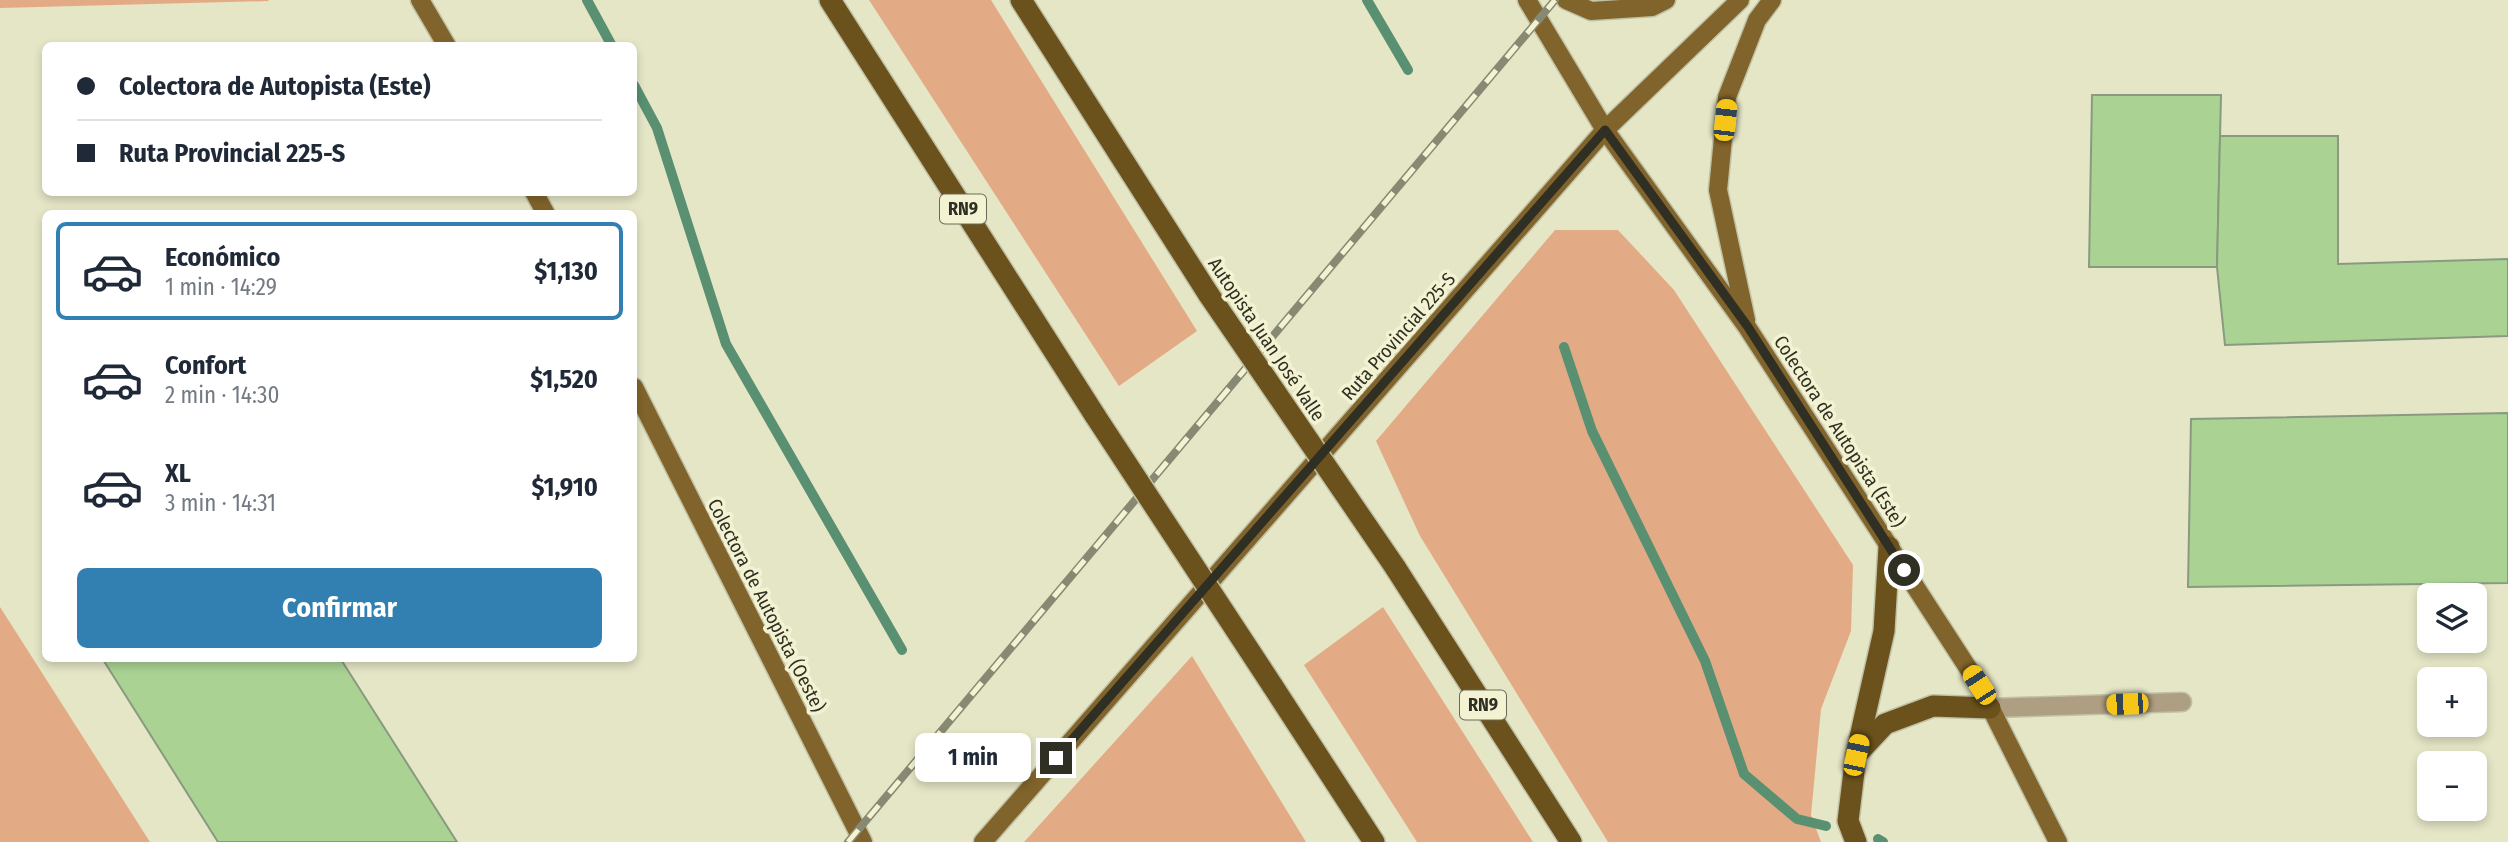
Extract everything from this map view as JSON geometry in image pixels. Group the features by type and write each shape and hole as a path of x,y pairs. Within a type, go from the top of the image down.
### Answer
{"highway":[{"name":"RN9","path":"830,0 1096,417 1374,842"},
{"name":"Autopista Juan José Valle","path":"1021,0 1209,295 1395,567 1572,842"},
{"path":"1856,842 1848,821 1856,755 1884,631 1889,547"},
{"path":"1856,755 1885,724 1933,706 1990,708"},
{"path":"1319,755 1359,842"}],"main road":[{"path":"420,0 445,42"},
{"path":"1527,0 1605,130"},
{"path":"1566,0 1591,11 1652,7 1666,0"},
{"name":"Ruta Provincial 225-S","path":"983,842 1605,130 1740,0"},
{"path":"1748,327 1718,190 1727,97 1757,20 1772,0"},
{"name":"Colectora de Autopista (Este)","path":"1605,130 1748,327 1979,685 2057,842"},
{"name":"Colectora de Autopista (Oeste)","path":"637,393 863,842"}],"lane":[{"path":"1990,708 2182,702"}],"shaded area":[{"path":"0,0 268,0 269,1 0,8"},
{"path":"869,0 991,0 1197,331 1119,386"},
{"path":"1555,230 1618,230 1674,290 1853,565 1851,631 1821,709 1811,815 1821,842 1608,842 1420,536 1376,441"},
{"path":"0,607 150,842 0,842"},
{"path":"1383,607 1533,842 1417,842 1304,665"},
{"path":"1192,656 1306,842 1024,842"}],"building":[{"path":"2092,95 2221,95 2217,267 2089,267"},
{"path":"2220,136 2338,136 2338,264 2508,259 2508,336 2225,345 2217,267"},
{"path":"2508,413 2508,583 2188,587 2191,419"},
{"path":"105,662 343,662 457,842 218,842"}],"waterway":[{"path":"587,0 610,42"},
{"path":"1367,0 1408,70"},
{"path":"637,91 657,128 726,344 902,650"},
{"path":"1564,347 1592,431 1705,661 1744,774 1797,819 1826,826"},
{"path":"1878,839 1883,842"}],"railway":[{"path":"848,842 1555,0"}],"route":[{"path":"1056,758 1605,130 1748,327 1904,570"}]}
